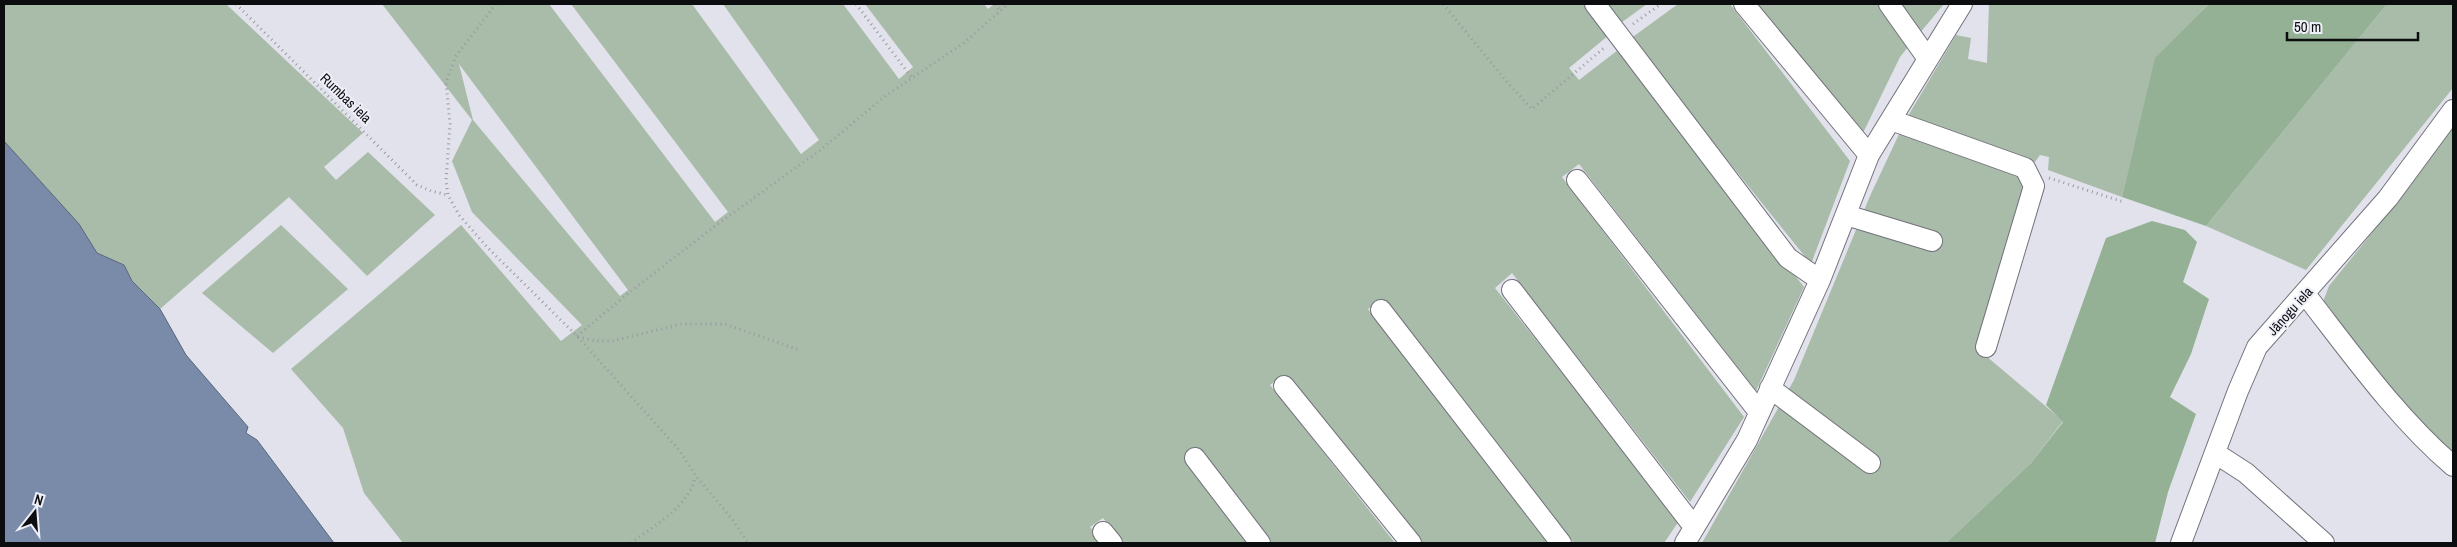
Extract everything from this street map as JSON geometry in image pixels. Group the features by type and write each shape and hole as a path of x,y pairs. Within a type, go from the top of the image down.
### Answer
{"street":[{"path":"1595,4 1788,258 1820,280"},
{"path":"1744,4 1869,155"},
{"path":"1889,4 1928,59"},
{"path":"1512,290 1690,535 1747,440 1820,280 1869,155 1962,4"},
{"name":"Jāņogu iela","path":"2181,543 2257,347 2306,294 2388,198 2453,110"},
{"path":"1891,120 2026,168 2034,186 1986,347"},
{"path":"1577,180 1759,412"},
{"path":"1846,215 1932,240"},
{"path":"2306,294 2370,378 2453,466"},
{"path":"1381,310 1561,543"},
{"path":"1284,386 1411,543"},
{"path":"1770,388 1870,463"},
{"path":"2215,453 2246,473 2324,543"},
{"path":"1194,458 1260,543"}],"path":[{"name":"Rumbas iela","path":"236,4 418,185 431,192 448,195"},
{"path":"496,4 456,56 446,82 450,124 446,180 448,195 459,215 487,247 577,336 680,451 695,475 732,519 748,543"},
{"path":"856,4 912,78"},
{"path":"995,4 1000,11"},
{"path":"577,336 660,268 819,151 884,97 964,42 1008,4"},
{"path":"1443,4 1532,110 1578,71"},
{"path":"2026,168 2124,202"},
{"path":"577,336 596,341 612,341 682,324 725,324 798,350"},
{"path":"631,543 669,513 689,494 695,475"}],"green space":[{"path":"4,4 226,4 363,133 324,167 336,180 368,152 435,215 367,276 289,197 160,309 132,281 124,265 97,253 79,224 4,141"},
{"path":"382,4 549,4 715,222 728,212 571,4 692,4 801,154 819,140 723,4 843,4 899,79 913,67 865,4 984,4 988,9 994,4 1583,4 1609,35 1569,68 1579,80 1618,50 1804,287 1756,391 1579,164 1562,177 1744,417 1690,502 1512,273 1495,288 1679,521 1664,543 1574,543 1382,299 1368,309 1551,543 1420,543 1283,375 1270,385 1395,543 1269,543 1195,447 1184,456 1251,543 1123,543 1103,518 1090,527 1103,543 403,543 364,493 343,428 291,369 461,225 561,341 582,325 472,212 452,161 472,120","holes":["459,64 628,290 620,296 473,120"]},
{"path":"1603,4 1647,4 1618,25"},
{"path":"1678,4 1730,4 1850,161 1811,264 1630,39"},
{"path":"1754,4 1878,4 1908,47 1900,57 1862,135"},
{"path":"1897,4 1944,4 1919,34"},
{"path":"1989,4 2209,4 2156,58 2122,197 2048,170 2049,157 2040,155 2035,162 2021,160 1908,116 1956,35 1971,38 1968,59 1987,63"},
{"path":"2209,4 2387,4 2206,226 2122,197 2155,58"},
{"path":"2387,4 2453,4 2453,88 2306,270 2206,226"},
{"path":"2453,127 2453,457 2438,444 2321,307 2329,286 2410,186"},
{"path":"1901,130 2021,178 2026,182 1979,350 2063,421 2031,463 1946,543 1702,543 1794,380 1870,196"},
{"path":"2152,221 2185,230 2197,242 2183,282 2209,299 2191,354 2170,397 2196,414 2168,492 2155,543 1946,543 2031,463 2063,422 2046,405 2106,238"},
{"path":"281,225 348,289 273,353 202,293"}],"water":[{"path":"4,141 79,224 97,253 124,265 132,281 160,309 186,355 248,427 246,433 257,440 334,543 4,543"}]}
